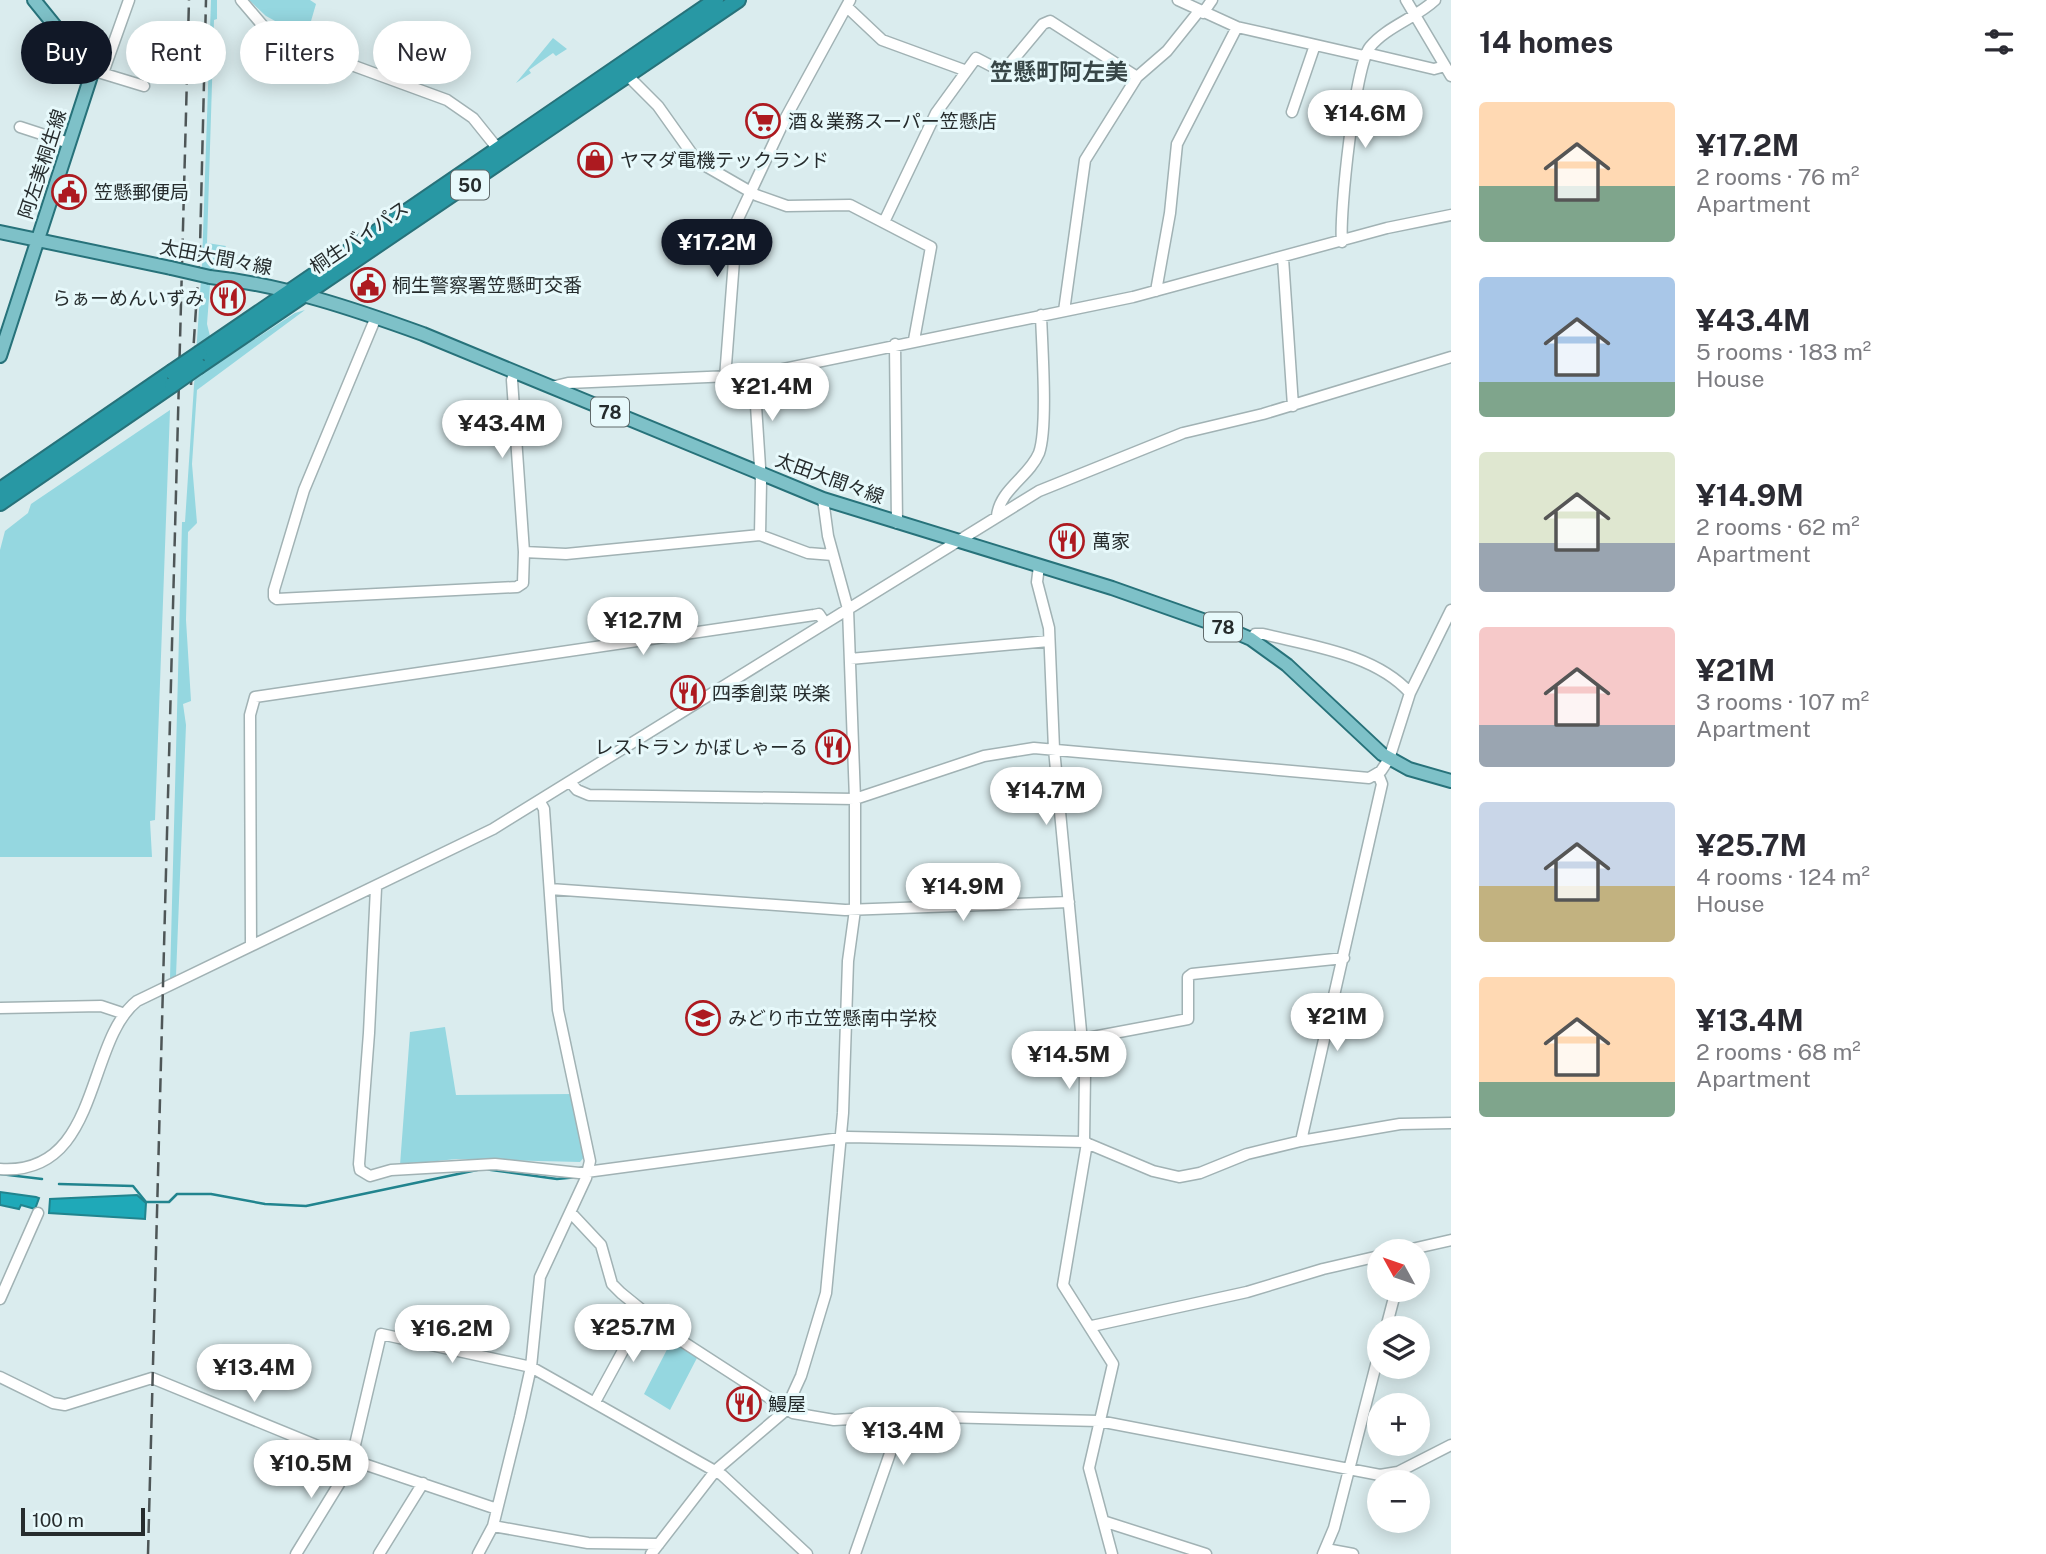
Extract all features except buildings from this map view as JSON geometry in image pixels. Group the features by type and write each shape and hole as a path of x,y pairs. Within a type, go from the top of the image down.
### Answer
{"highway":[{"name":"桐生バイパス","path":"0,490 200,360 305,296 716,0"},
{"name":"桐生バイパス","path":"200,360 289,292 628,76 738,0"},
{"name":"桐生バイパス","path":"0,503 172,379"}],"main road":[{"path":"34,0 52,21"},
{"name":"阿左美桐生線","path":"1,351 69,144 92,84"},
{"name":"太田大間々線","path":"0,232 289,292 376,317 823,499 1039,566 1251,639 1287,665 1389,759 1409,769 1451,781"}],"street":[{"path":"112,38 129,0"},
{"path":"241,0 264,27 286,41 447,100 473,118 502,155"},
{"path":"1178,0 1237,27 1434,69 1445,66"},
{"path":"1064,311 1085,160 1137,77 1167,51 1212,0"},
{"path":"1406,0 1451,76"},
{"path":"1342,242 1355,106 1365,54 1381,37 1435,0"},
{"path":"725,378 736,225 795,100 848,4 882,40 964,70"},
{"path":"884,222 915,150 964,70 976,58 1003,72 1043,24 1050,21 1137,77"},
{"path":"1157,291 1170,213 1177,144 1237,27"},
{"path":"1292,112 1315,45"},
{"path":"112,76 144,86"},
{"path":"628,76 658,106 697,161 751,192 787,206 850,205 931,247 914,340"},
{"path":"1355,106 1400,119"},
{"path":"20,127 69,144"},
{"path":"551,387 568,383 754,375 1157,291 1451,215"},
{"path":"1283,258 1293,406"},
{"path":"998,516 1007,493 1031,469 1043,441 1041,315"},
{"path":"376,317 304,490 274,597 372,597 517,587 524,579 524,552 512,380 514,373"},
{"path":"895,344 897,523"},
{"path":"0,1169 34,1165 62,1144 94,1089 122,1013 143,997 376,888 493,829 956,541 1059,481 1174,437 1293,406 1451,357"},
{"path":"754,375 760,473 760,535"},
{"path":"652,1554 716,1471 785,1411 805,1367 826,1293 840,1137 848,961 855,910 855,799 848,609 833,555 823,499"},
{"path":"524,552 566,554 760,535 808,553 833,555"},
{"path":"1039,566 1038,588 1049,641 1054,749 1085,1073 1085,1142 1063,1286 1084,1322 1092,1326 1113,1364 1089,1468 1106,1522 1112,1554"},
{"path":"570,782 577,790 589,795 855,799 984,756 1024,748 1369,779 1378,774 1389,759 1410,693 1451,610"},
{"path":"251,945 250,715 255,697 819,614 825,623"},
{"path":"1251,639 1255,634 1263,634 1344,656 1382,670 1410,693"},
{"path":"850,659 1049,641"},
{"path":"1301,1141 1345,958 1382,784 1378,774"},
{"path":"478,1554 493,1526 531,1367 540,1277 589,1171 590,1153 558,1010 544,809 540,802"},
{"path":"376,888 360,1170 370,1176 391,1170 495,1164 579,1173 840,1137 1085,1142 1153,1171 1179,1177 1200,1173 1247,1154 1301,1141 1400,1125 1451,1123"},
{"path":"550,889 855,910 1069,902"},
{"path":"1082,1039 1188,1019 1188,978 1192,974 1345,958"},
{"path":"0,1008 101,1006 122,1013"},
{"path":"0,1299 38,1213"},
{"path":"571,1213 601,1245 612,1284 644,1312 785,1411 834,1420 903,1416 1099,1421 1380,1475 1390,1474 1451,1445"},
{"path":"1430,1245 1451,1240"},
{"path":"1092,1326 1247,1292 1367,1259"},
{"path":"595,1402 644,1312"},
{"path":"296,1554 352,1460 381,1334 531,1367 716,1471 807,1554"},
{"path":"0,1377 53,1403 65,1405 152,1378 352,1460 497,1510"},
{"path":"1353,1554 1324,1552 1334,1528 1372,1379"},
{"path":"855,1554 903,1416"},
{"path":"379,1554 423,1483"},
{"path":"1106,1522 1206,1554"},
{"path":"493,1526 588,1543 659,1544"}],"shaded area":[{"path":"211,0 217,0 217,19 210,21"},
{"path":"249,0 310,0 316,4 311,21 275,21"},
{"path":"553,38 567,49 556,56 553,53 516,83"},
{"path":"208,84 212,84 207,243 226,246 214,269 210,269 207,283 210,285 207,324 210,336 198,344 198,376 295,313 305,310 197,390 192,464 197,523 188,532 186,620 191,701 183,704 186,725 176,976 170,979 182,522 185,522 202,264"},
{"path":"170,410 155,820 150,821 152,857 0,857 0,550 5,531 28,513 31,504"},
{"path":"445,1027 456,1095 572,1094 585,1156 580,1162 456,1159 400,1165 410,1032"},
{"path":"0,1192 39,1198 35,1209 21,1205 19,1209 0,1205"},
{"path":"137,1195 146,1203 145,1219 49,1213 50,1199"},
{"path":"674,1336 698,1356 670,1410 644,1394"}],"waterway":[{"path":"484,1169 557,1179 578,1177"},
{"path":"59,1184 133,1186 146,1202 169,1202 177,1194 211,1194 265,1204 306,1206 477,1170"},
{"path":"0,1174 42,1179"}],"railway":[{"path":"148,1554 189,0"},
{"path":"191,385 200,247 206,0"}],"place":[{"name":"酒＆業務スーパー笠懸店","path":"763,121"},
{"name":"ヤマダ電機テックランド","path":"595,160"},
{"name":"笠懸郵便局","path":"69,192"},
{"name":"桐生警察署笠懸町交番","path":"368,285"},
{"name":"らぁーめんいずみ","path":"228,298"},
{"name":"萬家","path":"1067,541"},
{"name":"四季創菜 咲楽","path":"688,693"},
{"name":"レストラン かぼしゃーる","path":"833,747"},
{"name":"みどり市立笠懸南中学校","path":"703,1018"},
{"name":"鰻屋","path":"744,1404"}],"district":[{"name":"笠懸町阿左美","path":"1059,71"}]}
